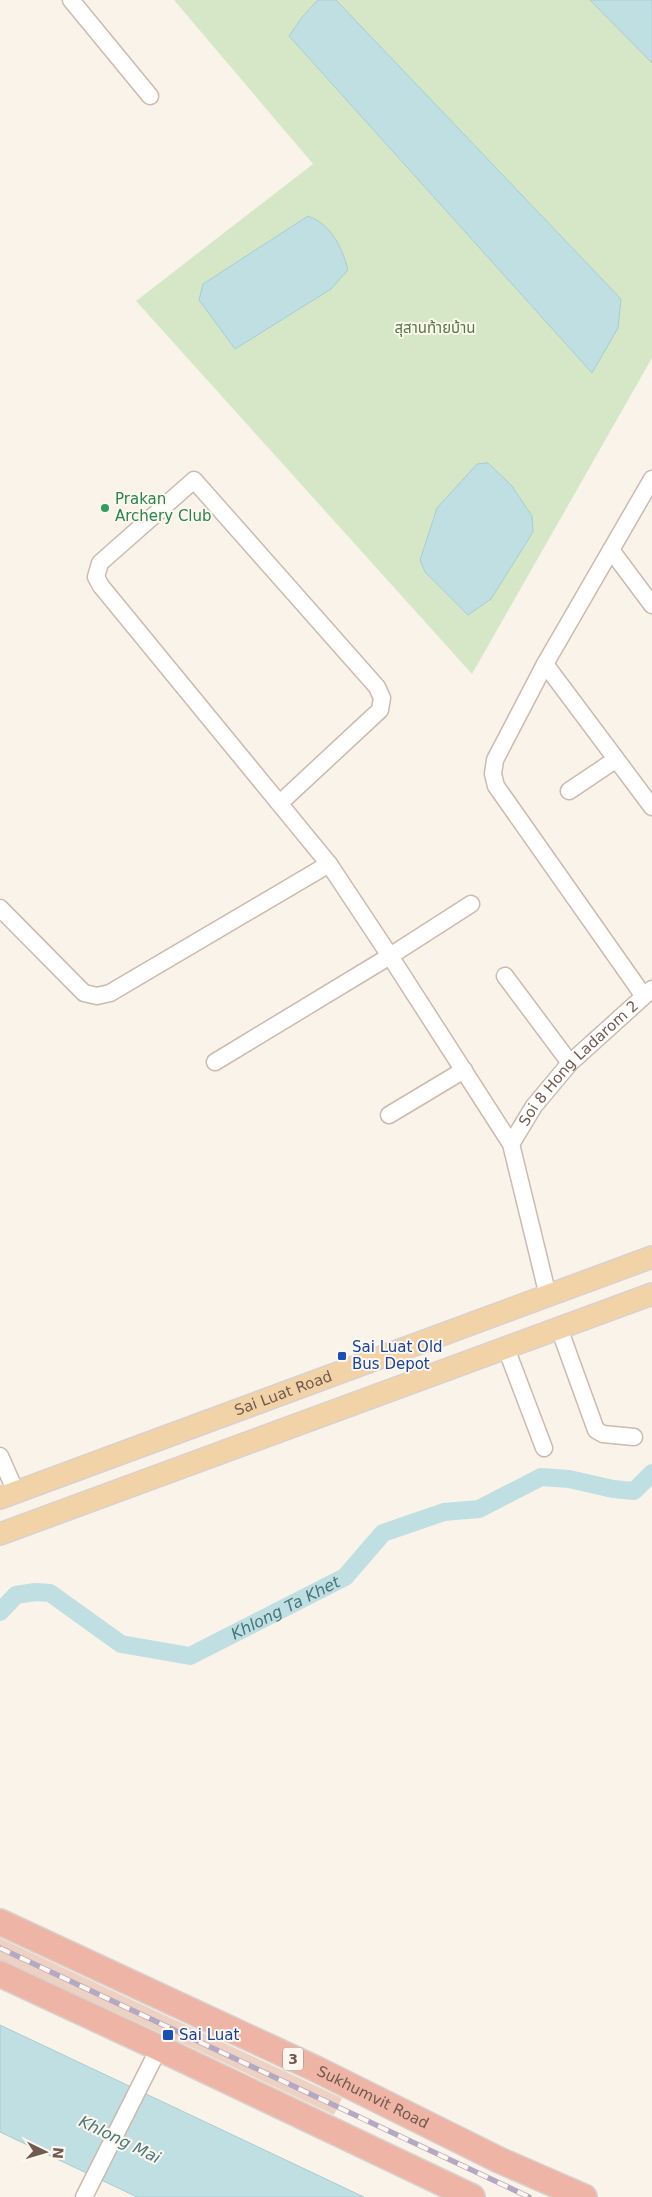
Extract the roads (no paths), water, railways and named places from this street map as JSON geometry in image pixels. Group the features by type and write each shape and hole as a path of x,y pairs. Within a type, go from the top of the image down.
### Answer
{"highway":[{"name":"Sukhumvit Road","path":"0,1922 330,2076 499,2160 584,2197"},
{"path":"0,1974 472,2197"}],"main road":[{"name":"Sai Luat Road","path":"8,1495 652,1257"},
{"path":"0,1534 652,1294"}],"street":[{"path":"71,0 150,96"},
{"path":"648,992 496,786 493,774 495,760 545,664 652,479"},
{"path":"280,803 380,710 382,698 377,687 194,480 100,563 96,577 101,586 329,864 511,1144 548,1296"},
{"path":"611,550 652,605"},
{"path":"545,664 652,807"},
{"path":"569,791 615,760"},
{"path":"0,908 84,993 97,996 110,993 329,864"},
{"path":"215,1062 390,956 471,904"},
{"path":"506,976 570,1063"},
{"name":"Soi 8 Hong Ladarom 2","path":"511,1144 534,1106 570,1063 648,992"},
{"path":"389,1115 464,1070"},
{"path":"559,1328 596,1430 604,1434 634,1437"},
{"path":"506,1348 544,1448"},
{"path":"0,1456 8,1495"},
{"path":"86,2191 159,2048"}],"water":[{"path":"318,0 336,0 621,299 618,328 592,373 289,36 303,16"},
{"path":"590,0 652,0 652,63"},
{"path":"308,216 323,225 334,237 348,270 331,289 235,349 199,300 203,284"},
{"path":"488,463 512,486 532,516 533,532 491,599 468,615 425,572 420,560 437,508 477,464"},
{"name":"Khlong Mai","path":"0,2025 364,2197 137,2197 0,2132"}],"waterway":[{"name":"Khlong Ta Khet","path":"0,1612 16,1595 35,1592 50,1593 121,1644 190,1656 345,1577 383,1533 444,1512 479,1509 541,1477 569,1479 613,1489 634,1491 652,1473"}],"railway":[{"path":"0,1948 529,2197"}],"place":[{"name":"Prakan Archery Club","path":"105,508"},
{"name":"Sai Luat Old Bus Depot","path":"342,1356"},
{"name":"Sai Luat","path":"168,2035"}],"park label":[{"name":"สุสานท้ายบ้าน","path":"435,328"}]}
